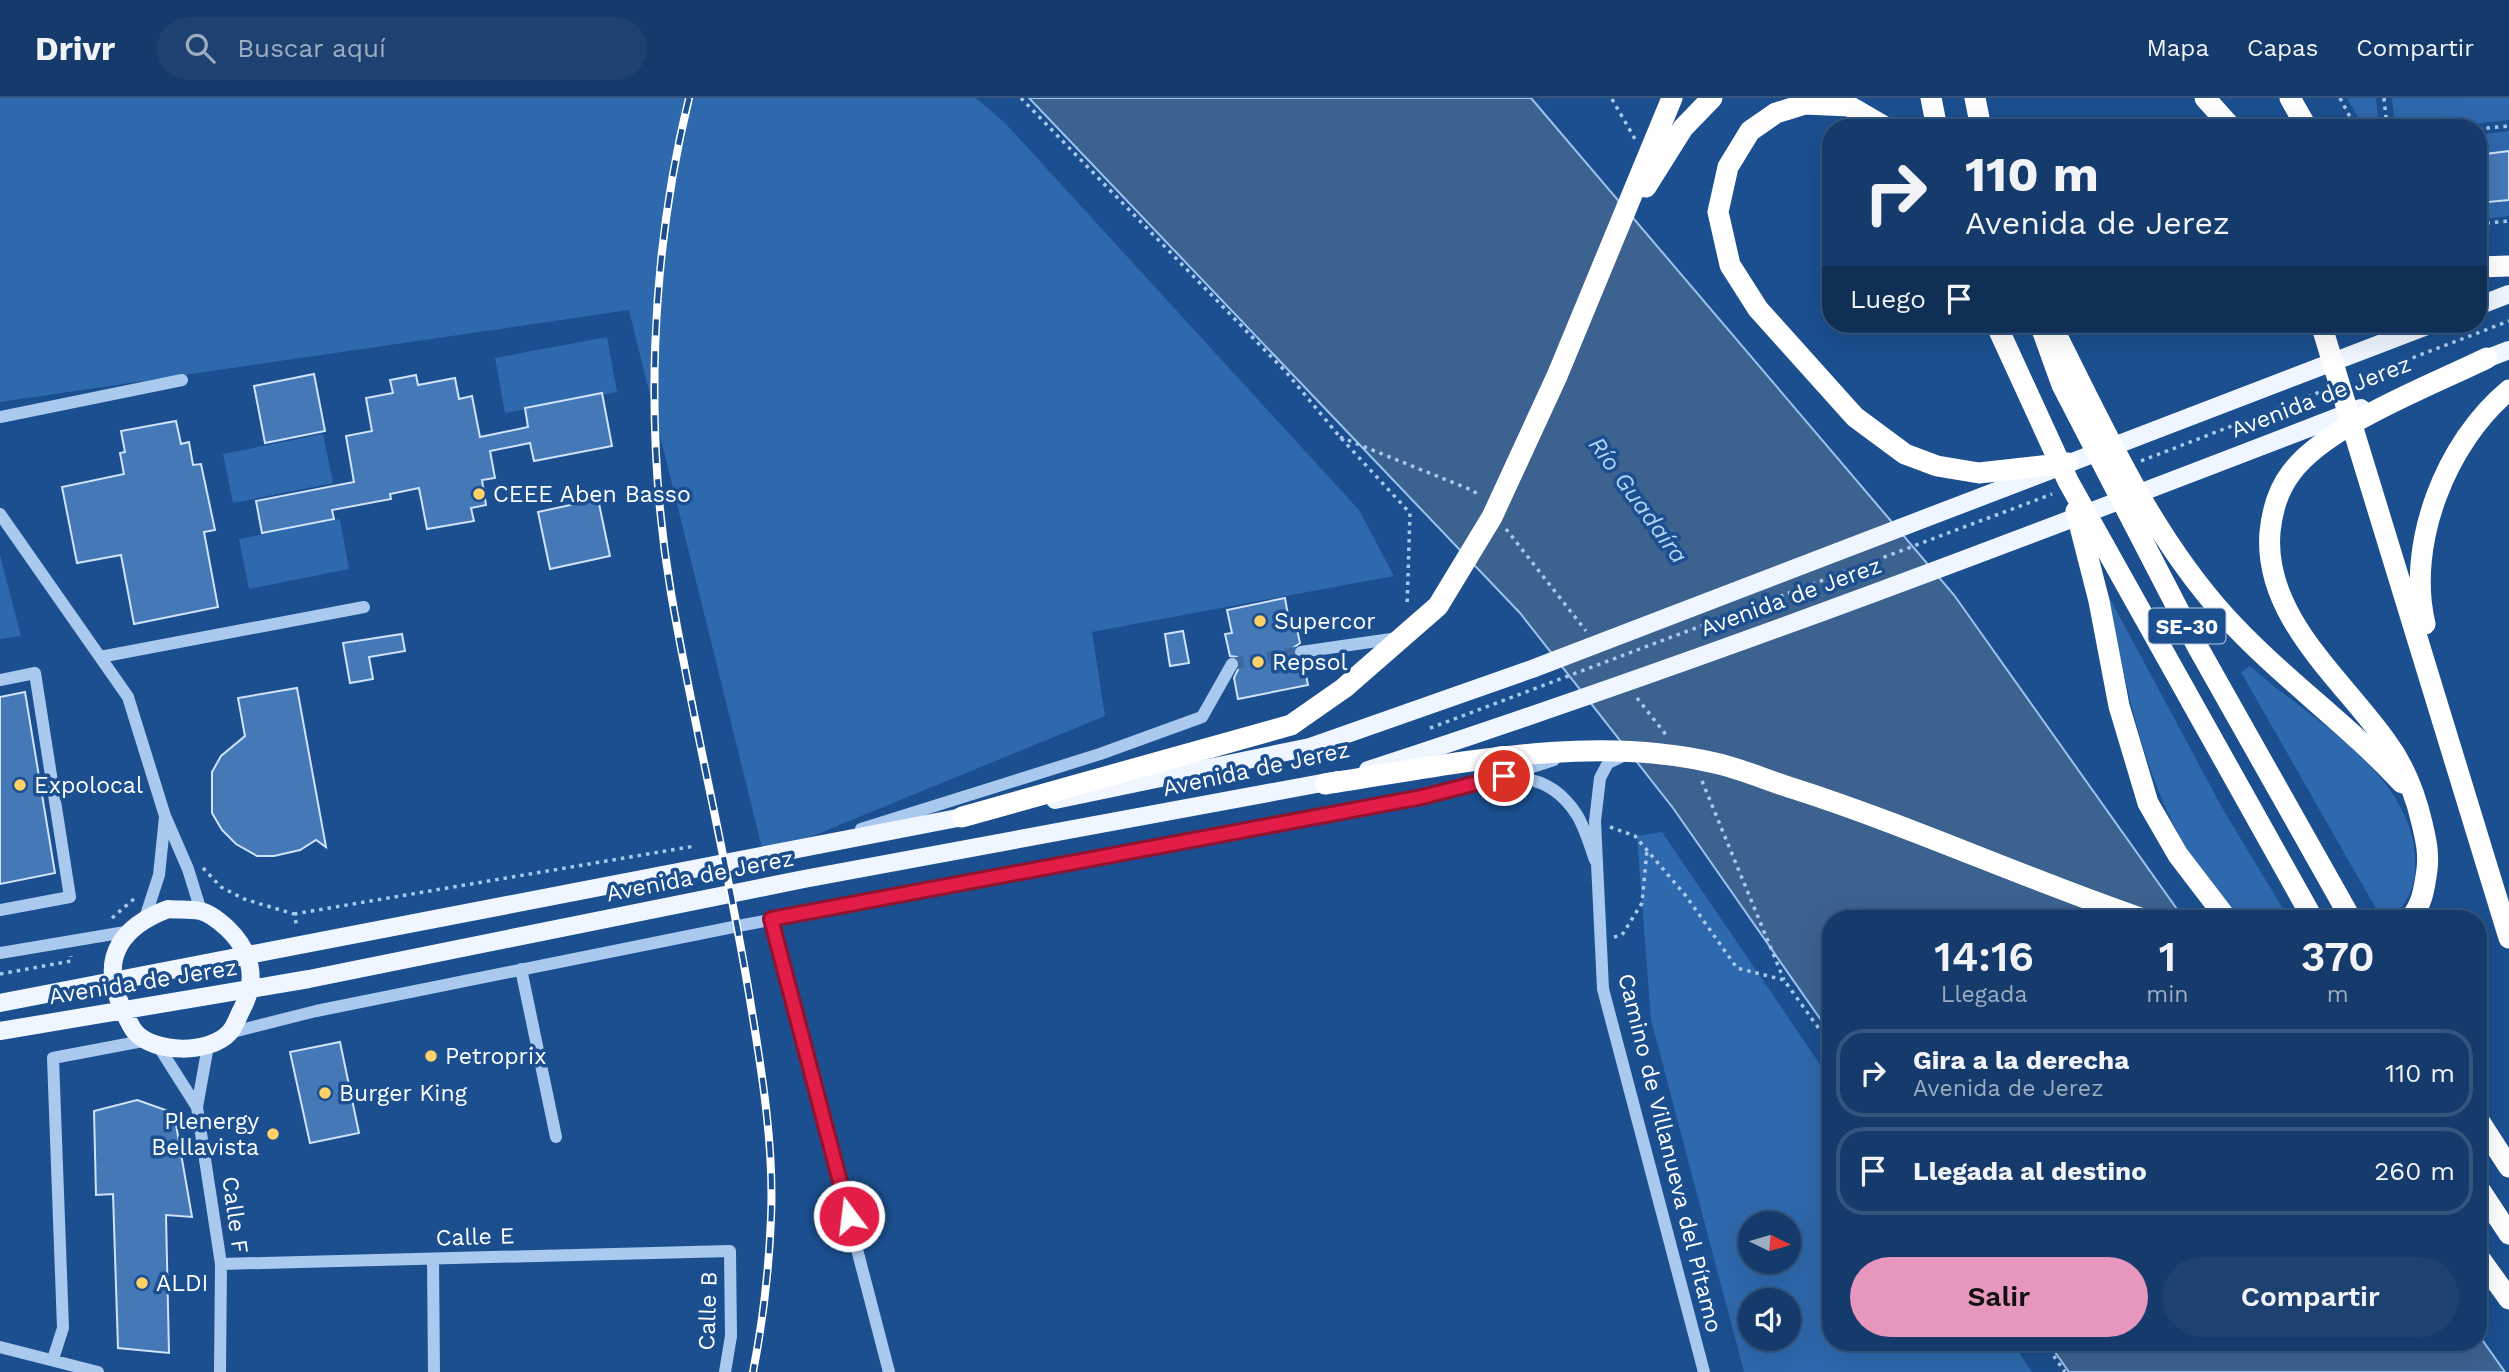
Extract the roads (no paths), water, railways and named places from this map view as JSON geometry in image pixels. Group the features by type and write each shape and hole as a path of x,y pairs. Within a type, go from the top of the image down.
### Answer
{"highway":[{"path":"962,817 1291,725 1344,688 1406,637 1438,606 1492,517 1622,225 1672,98"},
{"path":"1622,225 1682,128 1712,98"},
{"path":"1931,98 1935,119"},
{"path":"1975,98 1978,119"},
{"path":"2205,98 2224,119"},
{"path":"2290,98 2302,119"},
{"path":"1871,119 1849,106 1805,104 1776,113 1750,131 1728,167 1718,212 1730,265 1758,309 1855,416 1905,454 1937,466 1979,473 2064,479 2099,601 2119,706 2148,803 2178,855 2220,910"},
{"path":"2487,267 2509,266"},
{"name":"SE-30","path":"2000,333 2064,479 2308,910"},
{"name":"SE-30","path":"2043,333 2062,386 2196,644 2346,910"},
{"path":"2055,333 2137,492 2186,569 2252,643 2350,731 2417,800"},
{"path":"2324,333 2509,938"},
{"path":"2416,910 2429,853 2417,800 2387,742 2308,642 2278,592 2269,550 2272,511 2291,473 2338,431 2487,359"},
{"path":"2458,766 2419,600 2429,515 2451,458 2489,407 2509,390"},
{"path":"1325,784 1502,758 1581,752 1631,753 1727,767 1845,805 2119,910"},
{"path":"2487,1133 2509,1167"},
{"path":"2487,1201 2509,1234"},
{"path":"2487,1268 2509,1299"}],"main road":[{"path":"2487,303 2509,294"},
{"name":"Avenida de Jerez","path":"0,1003 799,849 1310,747 2064,479 2409,333"},
{"name":"Avenida de Jerez","path":"0,1031 251,988 804,879 1325,784 1563,707 2091,512 2509,350"},
{"path":"168,909 201,911 228,929 248,955 251,988 229,1033 208,1046 181,1048 152,1042 136,1032 122,1009 111,982 112,964 121,942 138,924 168,909"}],"street":[{"path":"0,417 182,380"},
{"path":"0,514 128,697 165,816 188,869 201,911"},
{"path":"100,657 364,607"},
{"path":"1301,652 1406,637"},
{"path":"799,849 1100,754 1202,717 1232,664"},
{"path":"0,680 35,673 69,897 0,910"},
{"path":"229,1033 316,1011 771,919 1422,797 1504,776 1581,752"},
{"path":"1595,860 1595,821 1600,778 1608,763 1631,753"},
{"path":"1504,776 1546,783 1577,814 1595,860"},
{"path":"0,953 138,924 159,875 165,816"},
{"name":"Camino de Villanueva del Pítamo","path":"1595,860 1603,989 1704,1372"},
{"path":"771,919 890,1372"},
{"path":"521,969 556,1137"},
{"path":"53,1359 63,1328 52,1058 152,1042"},
{"name":"Calle F","path":"152,1042 197,1107"},
{"name":"Calle F","path":"208,1046 197,1107 221,1264 220,1372"},
{"name":"Calle E","path":"221,1264 730,1251"},
{"name":"Calle B","path":"725,1372 731,1336 730,1251"},
{"path":"433,1259 434,1372"},
{"path":"0,1347 98,1372"}],"water":[{"name":"Río Guadaíra","path":"1029,98 1531,98 1954,595 2178,910 1822,910 1822,1022 1673,808 1520,613"},
{"path":"2487,1347 2505,1372 2069,1372 2054,1351 2487,1351"}],"tunnel":[{"path":"1232,664 1301,652"}],"railway":[{"path":"689,98 676,158 659,282 655,345 657,470 671,593 743,960 767,1115 771,1167 770,1237 763,1314 753,1372"}],"place":[{"name":"CEEE Aben Basso","path":"479,494"},
{"name":"Supercor","path":"1260,621"},
{"name":"Repsol","path":"1258,662"},
{"name":"Expolocal","path":"20,785"},
{"name":"Petroprix","path":"431,1056"},
{"name":"Burger King","path":"325,1093"},
{"name":"Plenergy Bellavista","path":"273,1134"},
{"name":"ALDI","path":"142,1283"}]}
